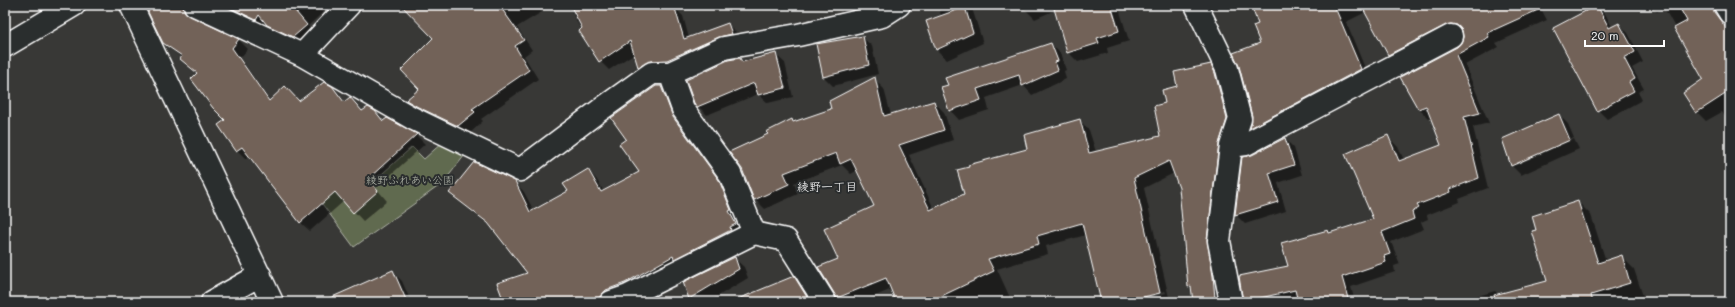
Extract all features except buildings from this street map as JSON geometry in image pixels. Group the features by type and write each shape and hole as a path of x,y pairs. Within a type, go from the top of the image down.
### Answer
{"street":[{"path":"5,46 74,5"},
{"path":"131,5 272,302"},
{"path":"195,5 302,55 412,118 520,170 652,73 670,73 724,48 798,35 882,16 899,5"},
{"path":"302,55 349,5"},
{"path":"1196,5 1227,69 1240,119 1231,146 1219,241 1226,300"},
{"path":"1725,5 1730,13"},
{"path":"1231,146 1246,144 1451,36"},
{"path":"670,73 683,109 730,174 754,233"},
{"path":"611,302 628,296 754,233 786,240 825,302"},
{"path":"212,302 260,275"}],"green space":[{"name":"綾野ふれあい公園","path":"444,141 468,151 443,183 354,247 317,197 338,180 354,199 412,147 424,159"}],"district":[{"name":"綾野一丁目","path":"827,186"}]}
